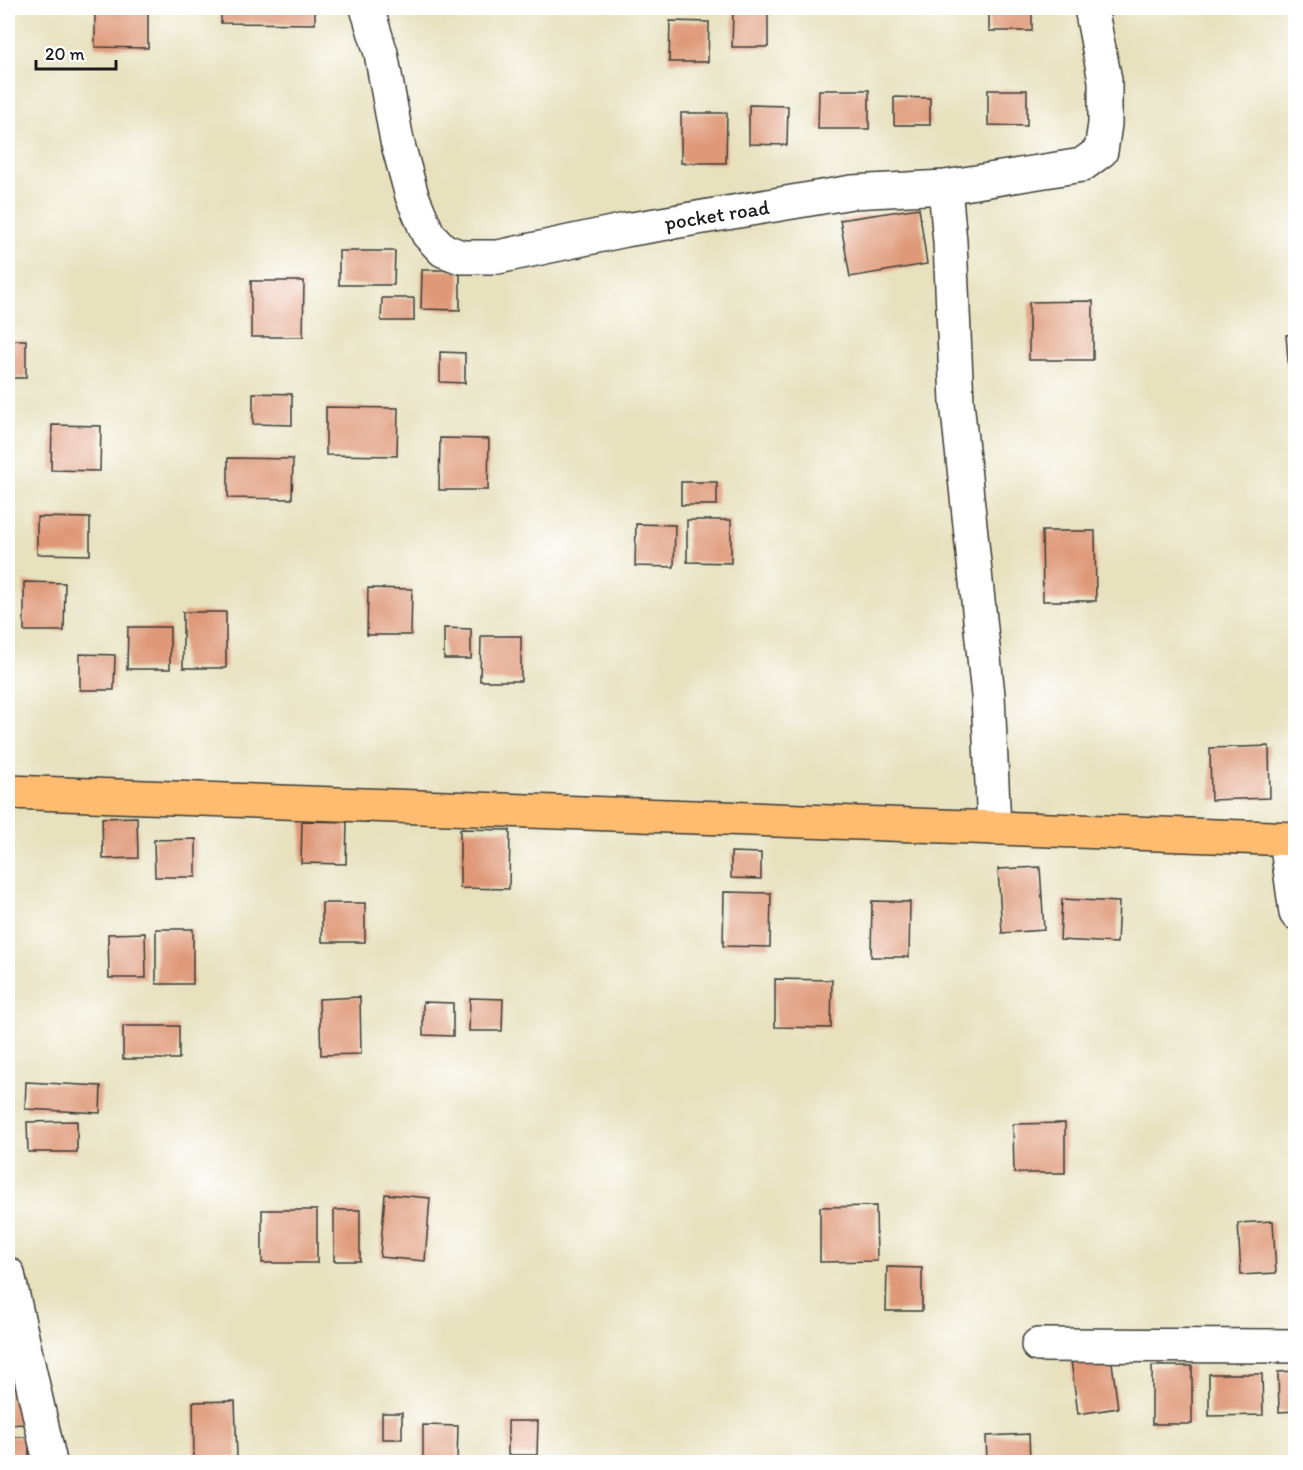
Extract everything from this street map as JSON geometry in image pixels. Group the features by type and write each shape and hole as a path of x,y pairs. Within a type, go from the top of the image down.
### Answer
{"main road":[{"path":"8,792 1291,839"}],"street":[{"name":"pocket road","path":"367,8 381,53 397,141 412,196 428,234 443,250 461,257 498,257 626,230 852,192 945,187 1082,165 1101,151 1105,124 1105,80 1091,8"},
{"path":"945,187 950,242 957,402 988,695 994,828"},
{"path":"1291,839 1296,913"},
{"path":"8,1274 50,1462"},
{"path":"1038,1345 1296,1346"}],"building":[{"path":"95,8 148,8 148,48 95,47"},
{"path":"221,8 315,8 315,24 221,23"},
{"path":"989,8 1032,8 1032,31 989,31"},
{"path":"733,11 768,12 768,47 732,47"},
{"path":"670,21 709,22 708,62 669,62"},
{"path":"819,90 869,90 869,129 818,129"},
{"path":"988,90 1027,90 1027,126 988,125"},
{"path":"894,97 930,98 930,125 894,125"},
{"path":"749,105 788,106 787,145 749,144"},
{"path":"681,113 727,113 726,163 681,163"},
{"path":"919,208 927,264 850,277 840,220"},
{"path":"339,251 395,251 394,285 339,285"},
{"path":"422,270 460,270 460,310 421,309"},
{"path":"251,281 304,281 303,337 251,337"},
{"path":"382,298 414,298 414,321 381,321"},
{"path":"1093,301 1093,360 1029,360 1029,302"},
{"path":"1296,334 1296,383 1290,384 1286,335"},
{"path":"8,340 26,340 26,378 8,378"},
{"path":"440,352 465,353 465,383 440,382"},
{"path":"253,393 292,394 292,425 253,424"},
{"path":"326,407 398,408 397,456 326,455"},
{"path":"52,425 101,426 100,471 51,470"},
{"path":"440,438 489,439 488,490 439,490"},
{"path":"228,458 293,459 292,499 228,498"},
{"path":"681,482 717,482 717,505 681,505"},
{"path":"37,517 90,518 90,555 37,554"},
{"path":"687,520 731,520 731,563 687,562"},
{"path":"636,524 675,525 674,567 635,566"},
{"path":"1042,531 1095,531 1096,601 1043,601"},
{"path":"24,582 65,583 64,631 24,631"},
{"path":"368,588 412,589 411,635 367,635"},
{"path":"183,612 226,612 226,668 183,668"},
{"path":"128,627 170,627 170,669 127,669"},
{"path":"444,628 471,629 471,659 444,659"},
{"path":"481,636 521,636 521,681 480,681"},
{"path":"80,654 115,655 114,690 80,690"},
{"path":"1269,746 1270,798 1211,800 1210,748"},
{"path":"137,817 138,858 103,859 102,818"},
{"path":"302,821 347,822 346,864 301,863"},
{"path":"460,829 510,830 509,889 460,888"},
{"path":"196,839 196,877 155,877 154,840"},
{"path":"731,852 761,853 761,879 731,878"},
{"path":"1040,867 1044,930 1002,933 998,869"},
{"path":"724,892 771,893 770,947 723,946"},
{"path":"1062,899 1119,902 1117,943 1060,940"},
{"path":"872,901 910,902 909,957 871,957"},
{"path":"322,903 365,903 365,942 322,942"},
{"path":"156,929 193,929 193,984 156,984"},
{"path":"145,933 146,978 109,978 108,934"},
{"path":"775,979 832,980 831,1028 775,1027"},
{"path":"360,997 361,1054 321,1055 319,999"},
{"path":"470,998 503,999 502,1031 469,1031"},
{"path":"423,1002 453,1003 453,1036 423,1035"},
{"path":"123,1026 179,1026 179,1059 123,1059"},
{"path":"26,1082 101,1086 100,1113 25,1109"},
{"path":"77,1121 77,1152 28,1152 27,1122"},
{"path":"1065,1123 1065,1173 1014,1173 1013,1124"},
{"path":"385,1194 430,1198 425,1261 380,1257"},
{"path":"876,1206 877,1261 820,1262 820,1207"},
{"path":"262,1210 317,1210 317,1263 262,1263"},
{"path":"334,1210 360,1210 360,1261 334,1261"},
{"path":"1273,1221 1276,1273 1241,1275 1238,1223"},
{"path":"887,1267 922,1268 922,1311 886,1311"},
{"path":"1111,1355 1118,1408 1078,1414 1071,1361"},
{"path":"1152,1366 1192,1366 1192,1424 1152,1424"},
{"path":"1296,1371 1296,1411 1279,1412 1278,1372"},
{"path":"1209,1374 1262,1374 1263,1415 1209,1416"},
{"path":"8,1388 23,1388 24,1424 8,1425"},
{"path":"235,1401 237,1457 194,1458 193,1402"},
{"path":"382,1413 402,1413 402,1439 382,1439"},
{"path":"508,1421 538,1421 537,1455 508,1455"},
{"path":"423,1425 458,1426 457,1462 423,1462"},
{"path":"1029,1434 1030,1462 987,1462 986,1436"},
{"path":"8,1436 30,1438 28,1462 8,1462"}]}
